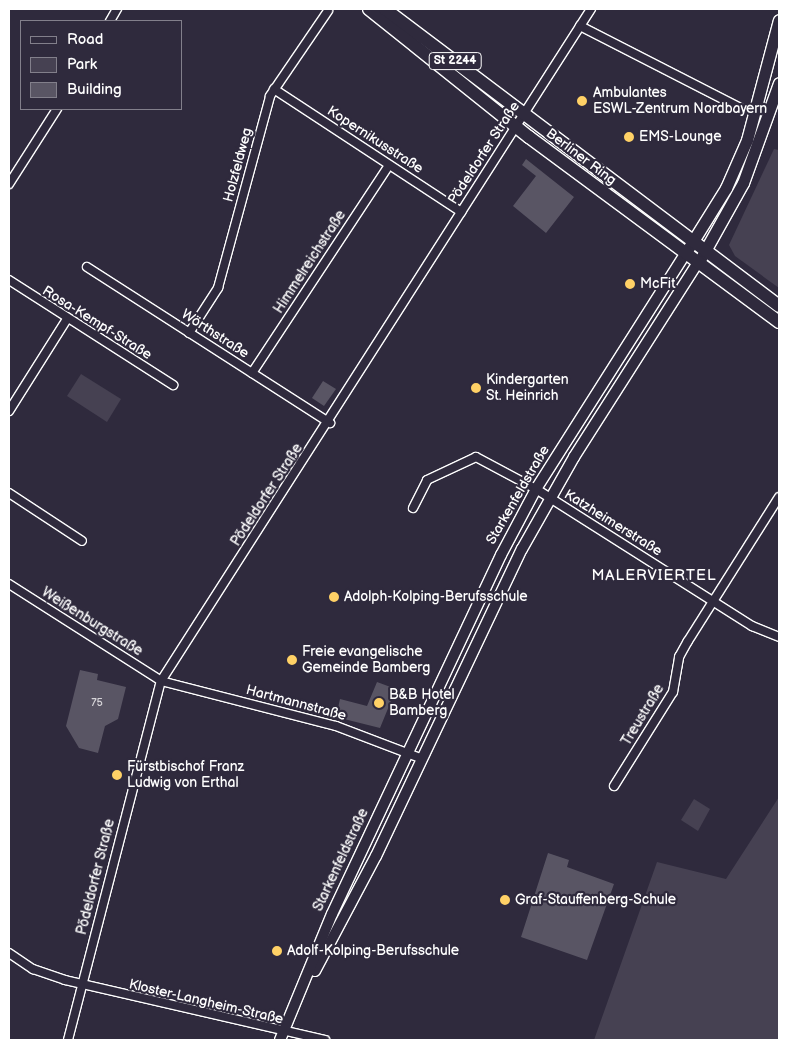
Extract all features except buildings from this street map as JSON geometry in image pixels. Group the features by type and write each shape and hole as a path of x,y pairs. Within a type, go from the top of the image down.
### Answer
{"main road":[{"name":"Berliner Ring","path":"369,9 516,126 697,264 779,322"},
{"name":"Berliner Ring","path":"385,9 779,306"},
{"name":"Starkenfeldstraße","path":"685,254 726,188 747,140 779,20"},
{"name":"Starkenfeldstraße","path":"697,264 743,183 779,83"}],"street":[{"path":"111,20 117,9"},
{"name":"Pödeldorfer Straße","path":"68,1040 161,681 330,423 461,212 580,26 588,10"},
{"name":"Holzfeldweg","path":"189,333 218,288 274,89 328,11"},
{"path":"580,26 738,107"},
{"name":"Kopernikusstraße","path":"274,89 461,212"},
{"path":"9,184 56,110"},
{"name":"Himmelreichstraße","path":"252,373 389,164"},
{"name":"Starkenfeldstraße","path":"282,1037 332,914 460,637 536,490 685,254"},
{"name":"Starkenfeldstraße","path":"298,997 376,856 456,681 515,562 550,498 697,264"},
{"name":"Wörthstraße","path":"87,267 330,423"},
{"name":"Rosa-Kempf-Straße","path":"9,280 67,319 173,385"},
{"path":"9,410 67,319"},
{"name":"Katzheimerstraße","path":"413,508 427,480 471,457 550,498 758,630 779,637"},
{"path":"10,497 82,541"},
{"name":"Treustraße","path":"614,786 670,697 679,657 779,497"},
{"name":"Weißenburgstraße","path":"9,584 161,681"},
{"name":"Hartmannstraße","path":"161,681 336,726 420,758"},
{"name":"Kloster-Langheim-Straße","path":"9,953 45,974 82,985 282,1037 325,1040"}],"green space":[{"path":"774,149 779,150 779,288 735,256 729,245"},
{"path":"81,374 121,399 107,422 67,396"},
{"path":"779,797 779,1040 594,1040 657,862 726,879"},
{"path":"694,799 710,809 698,831 681,820"}],"place":[{"name":"Ambulantes ESWL-Zentrum Nordbayern","path":"582,101"},
{"name":"EMS-Lounge","path":"629,137"},
{"name":"McFit","path":"630,284"},
{"name":"Kindergarten St. Heinrich","path":"476,388"},
{"name":"Adolph-Kolping-Berufsschule","path":"334,597"},
{"name":"Freie evangelische Gemeinde Bamberg","path":"292,660"},
{"name":"B&B Hotel Bamberg","path":"379,703"},
{"name":"Fürstbischof Franz Ludwig von Erthal","path":"117,775"},
{"name":"Graf-Stauffenberg-Schule","path":"505,900"},
{"name":"Adolf-Kolping-Berufsschule","path":"277,951"}],"district":[{"name":"MALERVIERTEL","path":"654,576"}]}
